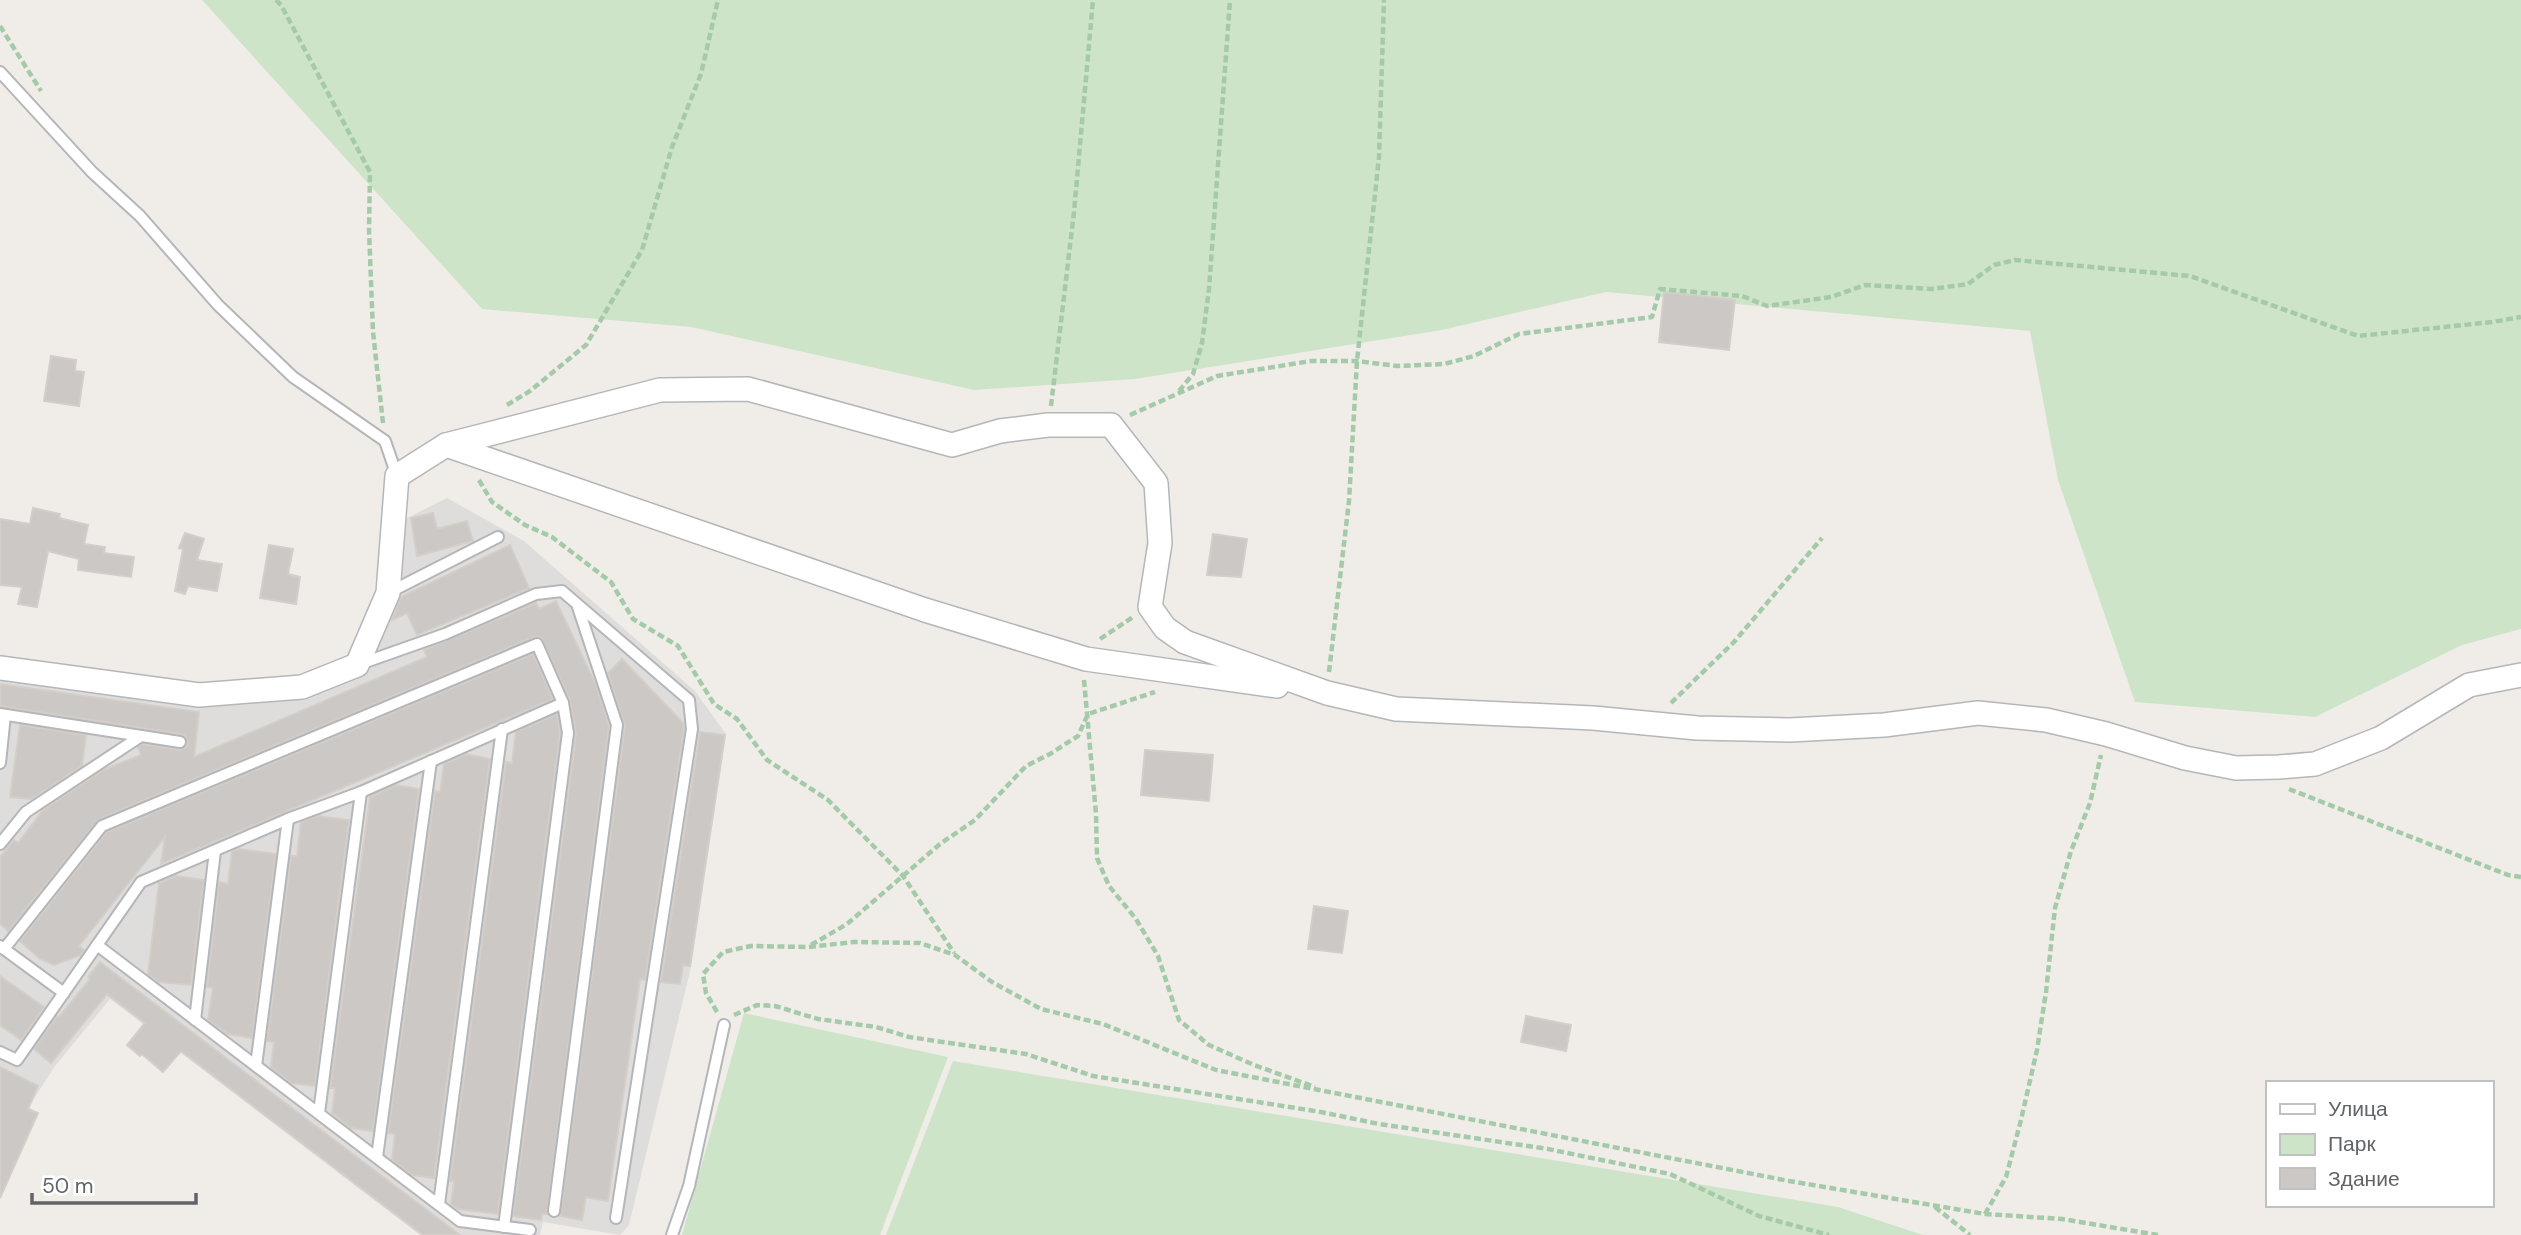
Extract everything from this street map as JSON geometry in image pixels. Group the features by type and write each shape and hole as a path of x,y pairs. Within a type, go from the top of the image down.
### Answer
{"street":[{"path":"0,668 199,695 302,687 357,665 388,593 397,476 446,445 660,390 748,389 952,445 1000,431 1048,425 1111,425 1156,483 1160,543 1150,607 1165,628 1185,642 1327,693"},
{"path":"446,445 925,610 1086,659 1327,693 1396,709 1593,718 1697,728 1790,730 1884,725 1978,713 2046,720 2106,734 2185,758 2236,768 2279,768 2315,764 2381,738 2469,685 2521,675"}],"lane":[{"path":"2,77 92,172 139,216 218,305 293,377 385,441 397,476"},
{"path":"388,593 498,537"},
{"path":"357,665 445,635 536,594 562,591 689,700 692,729 615,1218"},
{"path":"554,1211 617,725 577,604"},
{"path":"64,993 2,947 102,826 537,644 563,702 568,733 504,1227"},
{"path":"0,1052 17,1060 141,882 288,819 361,792 563,702"},
{"path":"0,763 3,715 180,741"},
{"path":"439,1205 502,729"},
{"path":"0,845 26,812 141,736"},
{"path":"377,1157 431,761"},
{"path":"320,1113 361,792"},
{"path":"256,1066 288,819"},
{"path":"195,1020 215,851"},
{"path":"97,945 460,1221 530,1230"},
{"path":"672,1235 689,1186 724,1026"}],"path":[{"path":"276,0 370,172 373,332 385,441"},
{"path":"498,411 530,391 586,345 642,250 672,147 701,74 718,0"},
{"path":"1048,425 1074,212 1093,0"},
{"path":"1177,393 1193,374 1202,343 1209,289 1230,0"},
{"path":"1327,693 1349,501 1357,360 1379,157 1384,0"},
{"path":"1111,425 1217,376 1311,361 1357,360 1397,366 1444,364 1474,356 1519,334 1652,317 1660,289 1742,296 1767,306 1831,297 1865,285 1932,289 1968,284 1993,265 2015,260 2190,276 2358,336 2492,323 2521,317"},
{"path":"470,470 492,502 525,525 552,537 611,582 633,619 678,646 714,704 737,719 767,760 828,800 903,876 955,955"},
{"path":"1650,723 1734,642 1822,538"},
{"path":"1150,607 1117,626 1088,648 1083,673 1096,814 1097,858 1109,886 1136,919 1158,956 1179,1020 1209,1045 1254,1065 1329,1092"},
{"path":"808,947 846,924 940,844 975,820 1026,766 1078,736 1088,714 1160,690"},
{"path":"1984,1214 2006,1177 2024,1108 2046,992 2055,908 2070,851 2090,803 2106,734"},
{"path":"2288,788 2521,877"},
{"path":"1829,1235 1759,1216 1670,1174 1548,1149 1093,1076 1026,1054 909,1037 876,1027 818,1019 775,1006 757,1005 737,1012 724,1026 706,993 703,974 723,952 751,946 808,947 854,942 920,943 955,955 992,982 1041,1009 1102,1024 1216,1070 1789,1181 1984,1214 2062,1219 2158,1235"},
{"path":"1933,1205 1970,1235"}],"shaded area":[{"path":"447,498 524,541 695,691 726,734 691,967 629,1225 620,1235 543,1222 540,1235 420,1235 110,999 55,1066 28,1108 0,1095 0,679 198,708 301,696 365,670 403,520"}],"green space":[{"path":"202,0 2521,0 2521,629 2462,645 2315,717 2135,702 2058,480 2030,331 1606,292 1442,330 1135,379 974,390 691,327 482,309"},
{"path":"744,1013 948,1057 880,1235 682,1235"},
{"path":"953,1061 1838,1207 1923,1235 886,1235"}],"building":[{"path":"1664,292 1735,300 1729,350 1659,342"},
{"path":"51,356 76,360 75,371 84,372 79,406 44,401"},
{"path":"33,508 60,514 59,518 88,525 84,544 105,547 104,553 134,557 131,577 78,570 79,559 48,551 37,607 18,604 22,587 0,585 0,519 30,524"},
{"path":"433,513 437,529 467,521 473,541 417,556 411,518"},
{"path":"185,533 204,539 197,560 222,564 217,591 188,586 185,594 175,591 183,549 179,548"},
{"path":"1213,534 1247,539 1241,577 1207,575"},
{"path":"269,545 293,549 288,574 300,577 296,604 260,598"},
{"path":"510,545 529,588 417,635 407,613 392,620 401,597"},
{"path":"556,601 596,685 609,726 547,1214 542,1214 541,1220 513,1216 576,734 570,700 541,637 534,637 99,819 8,931 0,923 0,857 14,840 18,843 43,810 103,770 141,755 138,747 143,744 179,750 188,743 181,734 0,706 0,684 199,712 194,757 427,657 424,650 536,603 539,609"},
{"path":"533,654 553,699 161,864 165,837 79,946 84,950 81,955 54,965 40,959 20,941 107,832"},
{"path":"622,659 683,723 684,729 645,980 640,979 608,1201 586,1197 582,1220 560,1216 625,726 608,673"},
{"path":"557,714 560,733 498,1214 458,1209 451,1204 454,1181 450,1181 506,762 512,763 516,732"},
{"path":"20,725 86,735 82,766 31,799 10,797"},
{"path":"700,732 725,735 690,966 683,965 680,984 661,982"},
{"path":"1145,750 1213,755 1209,801 1141,795"},
{"path":"466,754 490,759 434,1178 412,1175 392,1160 395,1134 388,1133 435,791 440,792 444,764"},
{"path":"396,785 419,789 373,1131 351,1128 332,1113 335,1088 330,1088 370,797"},
{"path":"318,816 349,820 315,1086 291,1083 271,1067 274,1042 267,1041 291,856 297,856 301,822"},
{"path":"238,849 276,854 252,1038 228,1034 208,1020 213,988 207,987 219,882 228,884 232,851"},
{"path":"176,876 204,880 191,985 158,982 148,974 159,883"},
{"path":"1314,906 1348,911 1342,953 1308,949"},
{"path":"100,962 460,1235 423,1235 181,1051 163,1072 127,1045 145,1023 107,994 51,1063 34,1049 57,1016 59,1017 90,979 88,977"},
{"path":"0,976 44,1007 21,1040 0,1025"},
{"path":"1526,1016 1571,1025 1566,1051 1521,1042"},
{"path":"0,1067 38,1086 28,1109 38,1113 0,1198"}]}
